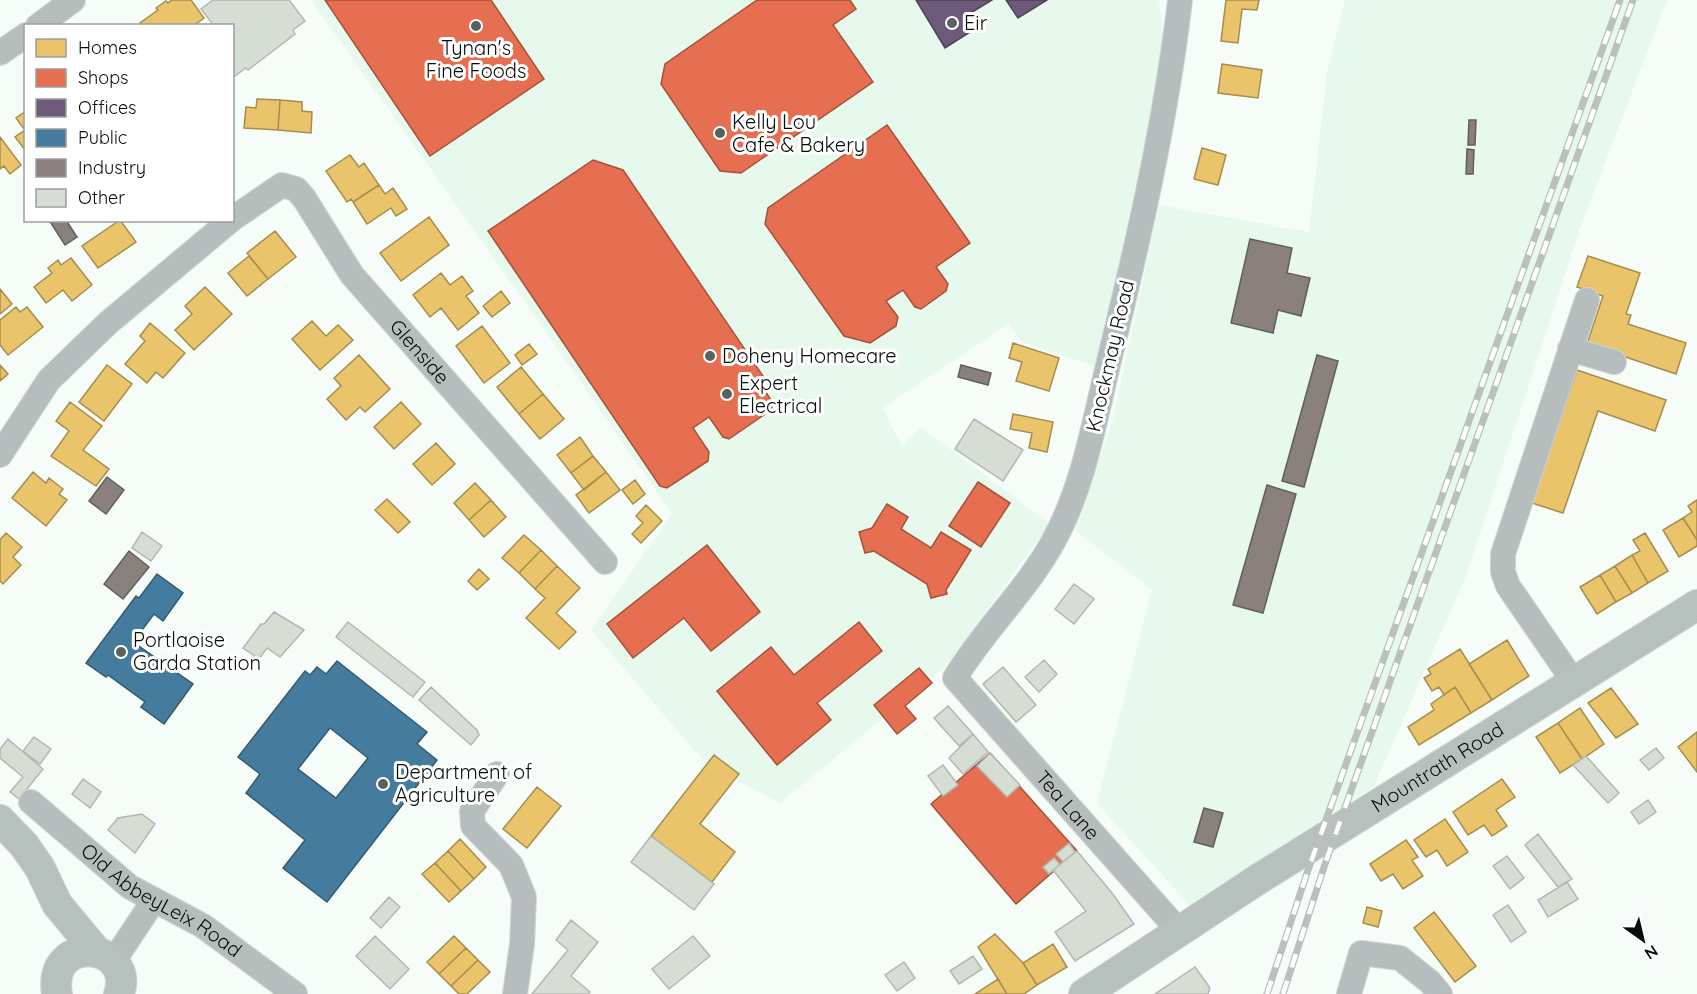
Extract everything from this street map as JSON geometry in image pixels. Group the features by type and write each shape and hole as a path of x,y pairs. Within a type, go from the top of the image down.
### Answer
{"main road":[{"name":"Mountrath Road","path":"1084,994 1257,880 1697,605"},
{"path":"0,820 24,845 40,868 57,904 118,976"},
{"path":"55,984 57,904"},
{"path":"55,984 75,953 118,976"}],"street":[{"path":"41,24 72,0"},
{"name":"Knockmay Road","path":"955,678 1052,544 1070,508 1083,469 1126,292 1154,161 1180,0"},
{"path":"0,54 24,36"},
{"name":"Glenside","path":"234,219 282,185 296,189 352,275 605,562"},
{"name":"Glenside","path":"0,455 49,380 108,323 230,222"},
{"path":"1574,682 1508,586 1503,563 1510,526 1587,300"},
{"path":"1570,348 1614,362"},
{"name":"Tea Lane","path":"955,678 1180,932"},
{"path":"497,774 472,811 473,826 511,865 524,897 514,994"},
{"name":"Old AbbeyLeix Road","path":"31,802 122,880 203,926 295,994"},
{"path":"118,976 154,900"},
{"path":"1349,994 1361,953 1400,958 1430,982 1440,994"}],"shaded area":[{"path":"311,0 1159,0 1164,52 1097,367 1023,343 1009,324 883,408 902,447 921,427 1050,524 944,668 780,803 707,765 591,630 672,514"},
{"path":"1345,0 1667,0 1581,226 1466,576 1374,786 1189,905 1097,803 1152,590 1075,530 1112,423 1159,205 1309,232 1327,72"}],"building: Homes":[{"path":"172,0 191,0 204,18 196,24 141,24 158,10 156,8 166,1 168,3"},
{"path":"1226,0 1259,0 1257,10 1242,9 1238,43 1221,41"},
{"path":"1222,64 1262,70 1258,98 1218,93"},
{"path":"257,99 280,100 278,130 244,128 246,107 256,108"},
{"path":"280,100 302,102 302,111 312,112 311,133 278,130"},
{"path":"24,112 24,129 16,118"},
{"path":"24,131 24,148 15,137"},
{"path":"0,137 21,165 10,174 4,166 0,169"},
{"path":"1202,148 1226,155 1218,185 1194,179"},
{"path":"350,155 359,167 364,163 379,185 353,202 351,199 347,202 326,171"},
{"path":"379,185 385,194 393,188 407,209 396,216 391,208 367,224 353,202"},
{"path":"429,217 449,245 401,281 380,253"},
{"path":"117,222 121,222 136,242 98,268 82,246"},
{"path":"275,231 296,257 268,279 247,253"},
{"path":"249,256 268,279 247,296 228,273"},
{"path":"1588,256 1640,273 1626,314 1631,315 1628,324 1686,343 1676,374 1587,344 1603,296 1577,287"},
{"path":"71,258 92,285 72,301 63,290 46,303 34,287 52,273 48,268 58,260 61,265"},
{"path":"441,273 450,285 462,276 473,291 466,296 479,313 458,330 441,308 430,317 413,295"},
{"path":"205,287 232,314 194,350 175,330 192,314 185,306"},
{"path":"0,289 12,304 0,314"},
{"path":"501,291 510,303 492,317 483,306"},
{"path":"16,307 20,312 27,307 43,327 8,355 0,345 0,320"},
{"path":"312,321 326,336 338,325 353,340 320,370 292,339"},
{"path":"150,323 185,353 163,378 156,372 147,383 125,364 145,341 140,336"},
{"path":"482,326 510,363 484,383 456,346"},
{"path":"1013,343 1059,358 1049,391 1016,381 1022,362 1009,358"},
{"path":"529,344 537,354 522,365 515,355"},
{"path":"359,355 390,389 365,412 360,407 346,420 327,399 341,386 334,378"},
{"path":"0,365 8,374 0,381"},
{"path":"107,365 132,384 104,421 79,402"},
{"path":"521,367 543,394 519,414 497,387"},
{"path":"1577,370 1666,400 1655,431 1598,411 1563,513 1532,503"},
{"path":"543,394 564,419 540,439 519,414"},
{"path":"70,402 102,426 83,450 109,469 96,486 51,456 69,431 56,421"},
{"path":"401,402 421,424 394,449 374,427"},
{"path":"1013,414 1053,422 1047,452 1029,448 1032,433 1010,429"},
{"path":"580,437 593,456 571,473 557,455"},
{"path":"436,443 455,464 432,485 413,464"},
{"path":"593,456 606,472 584,490 571,473"},
{"path":"33,472 46,483 49,478 63,489 59,494 67,500 46,526 12,498"},
{"path":"606,472 620,490 589,513 576,495"},
{"path":"635,480 645,494 633,504 622,490"},
{"path":"475,483 491,500 469,520 454,503"},
{"path":"387,499 410,522 398,533 375,510"},
{"path":"491,500 506,517 484,537 469,520"},
{"path":"1697,500 1697,540 1683,518 1692,512 1688,506"},
{"path":"646,505 662,521 641,543 632,534 643,523 636,516"},
{"path":"1683,518 1697,540 1697,546 1679,557 1663,530"},
{"path":"6,533 22,547 13,557 21,565 3,584 0,581 0,540"},
{"path":"1645,533 1668,571 1648,583 1632,555 1640,551 1633,540"},
{"path":"524,535 541,550 519,573 502,558"},
{"path":"541,550 557,566 535,589 519,573"},
{"path":"1632,555 1648,583 1632,593 1615,566"},
{"path":"557,566 580,588 556,613 576,632 559,649 526,618 545,598 535,589"},
{"path":"1615,566 1632,593 1616,602 1600,575"},
{"path":"479,569 489,579 477,590 468,581"},
{"path":"1600,575 1616,602 1597,614 1580,587"},
{"path":"1507,640 1529,676 1492,700 1469,664"},
{"path":"1460,649 1492,700 1471,713 1455,687 1444,695 1439,687 1432,691 1424,678 1431,674 1428,669"},
{"path":"1455,687 1471,713 1419,745 1408,727 1434,710 1431,704"},
{"path":"1611,688 1638,724 1616,738 1588,703"},
{"path":"1580,708 1604,744 1582,759 1558,723"},
{"path":"1558,723 1582,759 1560,773 1536,737"},
{"path":"1697,732 1697,772 1678,747"},
{"path":"714,755 739,774 700,824 735,852 712,882 651,836"},
{"path":"1502,779 1515,797 1496,810 1507,826 1492,836 1484,825 1468,835 1453,812"},
{"path":"537,787 561,806 527,848 503,829"},
{"path":"1445,819 1468,852 1447,866 1437,850 1426,857 1414,840"},
{"path":"460,839 486,867 474,879 448,851"},
{"path":"1406,840 1418,857 1412,860 1423,876 1403,889 1393,874 1381,881 1370,864"},
{"path":"448,851 474,879 461,891 435,863"},
{"path":"435,863 461,891 449,902 422,874"},
{"path":"1367,907 1382,911 1378,927 1363,923"},
{"path":"1434,912 1476,966 1455,982 1414,928"},
{"path":"995,934 1023,963 1037,985 1024,994 1007,994 978,947"},
{"path":"454,936 466,948 439,974 427,962"},
{"path":"1053,944 1067,967 1037,985 1023,963"},
{"path":"466,948 478,960 451,986 439,974"},
{"path":"478,960 490,972 467,994 459,994 451,986"},
{"path":"998,979 1007,994 975,994"}],"building: Shops":[{"path":"325,0 491,0 544,79 430,156"},
{"path":"757,0 850,0 856,9 833,25 873,82 741,173 720,171 661,84 665,64"},
{"path":"887,125 970,243 936,267 948,284 946,291 921,309 915,307 903,290 886,301 898,317 896,326 870,343 844,336 765,224 768,208"},
{"path":"593,160 623,170 765,379 760,383 773,403 771,410 729,439 723,437 709,417 693,428 709,452 708,461 667,488 660,486 488,231"},
{"path":"978,482 1010,503 981,547 949,526"},
{"path":"887,504 908,517 901,529 931,548 941,532 971,550 946,590 947,594 931,598 927,584 874,551 865,553 859,532 872,528"},
{"path":"707,545 760,612 711,651 684,618 633,658 607,624"},
{"path":"859,622 882,651 817,703 831,720 777,765 717,691 771,647 794,675"},
{"path":"919,668 932,683 905,706 916,719 897,734 874,705"},
{"path":"990,753 1077,851 1016,904 931,804"}],"building: Offices":[{"name":"Eir","path":"916,0 992,0 969,14 978,27 945,48"},
{"name":"Eir","path":"1006,0 1047,0 1018,18"}],"building: Public":[{"name":"Portlaoise Garda Station","path":"157,574 183,593 163,621 154,614 133,642 193,684 164,724 141,707 145,702 108,675 106,677 86,663 136,596 139,598"},
{"name":"Department of Agriculture","path":"337,661 427,732 417,744 437,760 327,902 283,868 305,840 246,793 260,774 238,757 305,671 310,675 317,667 326,674","holes":["330,728 368,758 336,798 298,769"]}],"building: Industry":[{"path":"1469,120 1476,120 1475,145 1468,145"},
{"path":"1467,149 1474,150 1473,174 1466,174"},
{"path":"50,222 67,222 77,237 65,245"},
{"path":"1250,239 1292,248 1287,273 1310,278 1301,316 1278,310 1273,333 1231,323"},
{"path":"1317,355 1338,361 1304,487 1282,481"},
{"path":"961,365 991,373 988,385 958,377"},
{"path":"107,477 124,490 106,514 89,501"},
{"path":"1267,485 1296,494 1263,613 1233,605"},
{"path":"129,551 149,567 123,599 104,584"},
{"path":"1204,808 1223,813 1213,847 1194,842"}],"building: Other":[{"path":"213,0 289,0 305,21 293,30 295,34 248,70 246,68 234,77 234,24 212,24 201,9"},
{"path":"974,419 1023,450 1003,481 955,449"},
{"path":"142,532 162,546 151,561 132,548"},
{"path":"1074,584 1094,599 1074,624 1055,609"},
{"path":"274,612 304,630 280,657 267,648 259,659 243,648 261,624 264,624"},
{"path":"348,622 425,682 413,697 336,637"},
{"path":"1044,660 1057,674 1039,692 1025,677"},
{"path":"1003,667 1036,705 1016,722 983,684"},
{"path":"431,687 477,730 479,735 471,745 419,700"},
{"path":"948,706 973,734 959,746 934,718"},
{"path":"973,734 988,752 963,774 949,758"},
{"path":"34,737 51,749 40,764 23,751"},
{"path":"8,739 43,769 19,799 10,792 23,777 0,758 0,749"},
{"path":"1656,748 1664,758 1649,770 1640,760"},
{"path":"990,753 1020,785 1007,797 977,766"},
{"path":"1586,756 1619,793 1608,803 1573,765"},
{"path":"943,765 958,785 943,796 928,776"},
{"path":"83,779 101,792 90,808 72,794"},
{"path":"1648,800 1656,812 1639,824 1631,812"},
{"path":"142,814 155,824 135,853 108,830 118,818"},
{"path":"1538,834 1572,879 1558,887 1525,845"},
{"path":"651,836 714,884 694,910 631,862"},
{"path":"1069,843 1075,852 1063,862 1056,854"},
{"path":"1077,851 1134,924 1075,961 1055,932 1086,911 1053,870"},
{"path":"1507,856 1524,878 1510,889 1493,866"},
{"path":"1054,858 1060,864 1049,874 1043,867"},
{"path":"1567,882 1578,899 1548,917 1538,900"},
{"path":"389,897 400,907 381,928 370,918"},
{"path":"1508,905 1526,932 1511,942 1493,915"},
{"path":"571,920 598,942 571,976 590,992 588,994 532,994 568,950 556,940"},
{"path":"375,936 409,969 390,989 356,956"},
{"path":"693,936 710,956 669,989 652,969"},
{"path":"973,956 982,969 959,984 950,971"},
{"path":"904,962 915,978 897,991 885,975"},
{"path":"1195,967 1210,988 1208,994 1155,994"}],"railway":[{"path":"1267,994 1308,870 1620,0"},
{"path":"1283,994 1326,861 1633,0"}],"place":[{"name":"Eir","path":"952,23"},
{"name":"Tynan's Fine Foods","path":"476,26"},
{"name":"Kelly Lou Cafe & Bakery","path":"720,133"},
{"name":"Doheny Homecare","path":"710,356"},
{"name":"Expert Electrical","path":"727,394"},
{"name":"Portlaoise Garda Station","path":"121,652"},
{"name":"Department of Agriculture","path":"383,784"}]}
